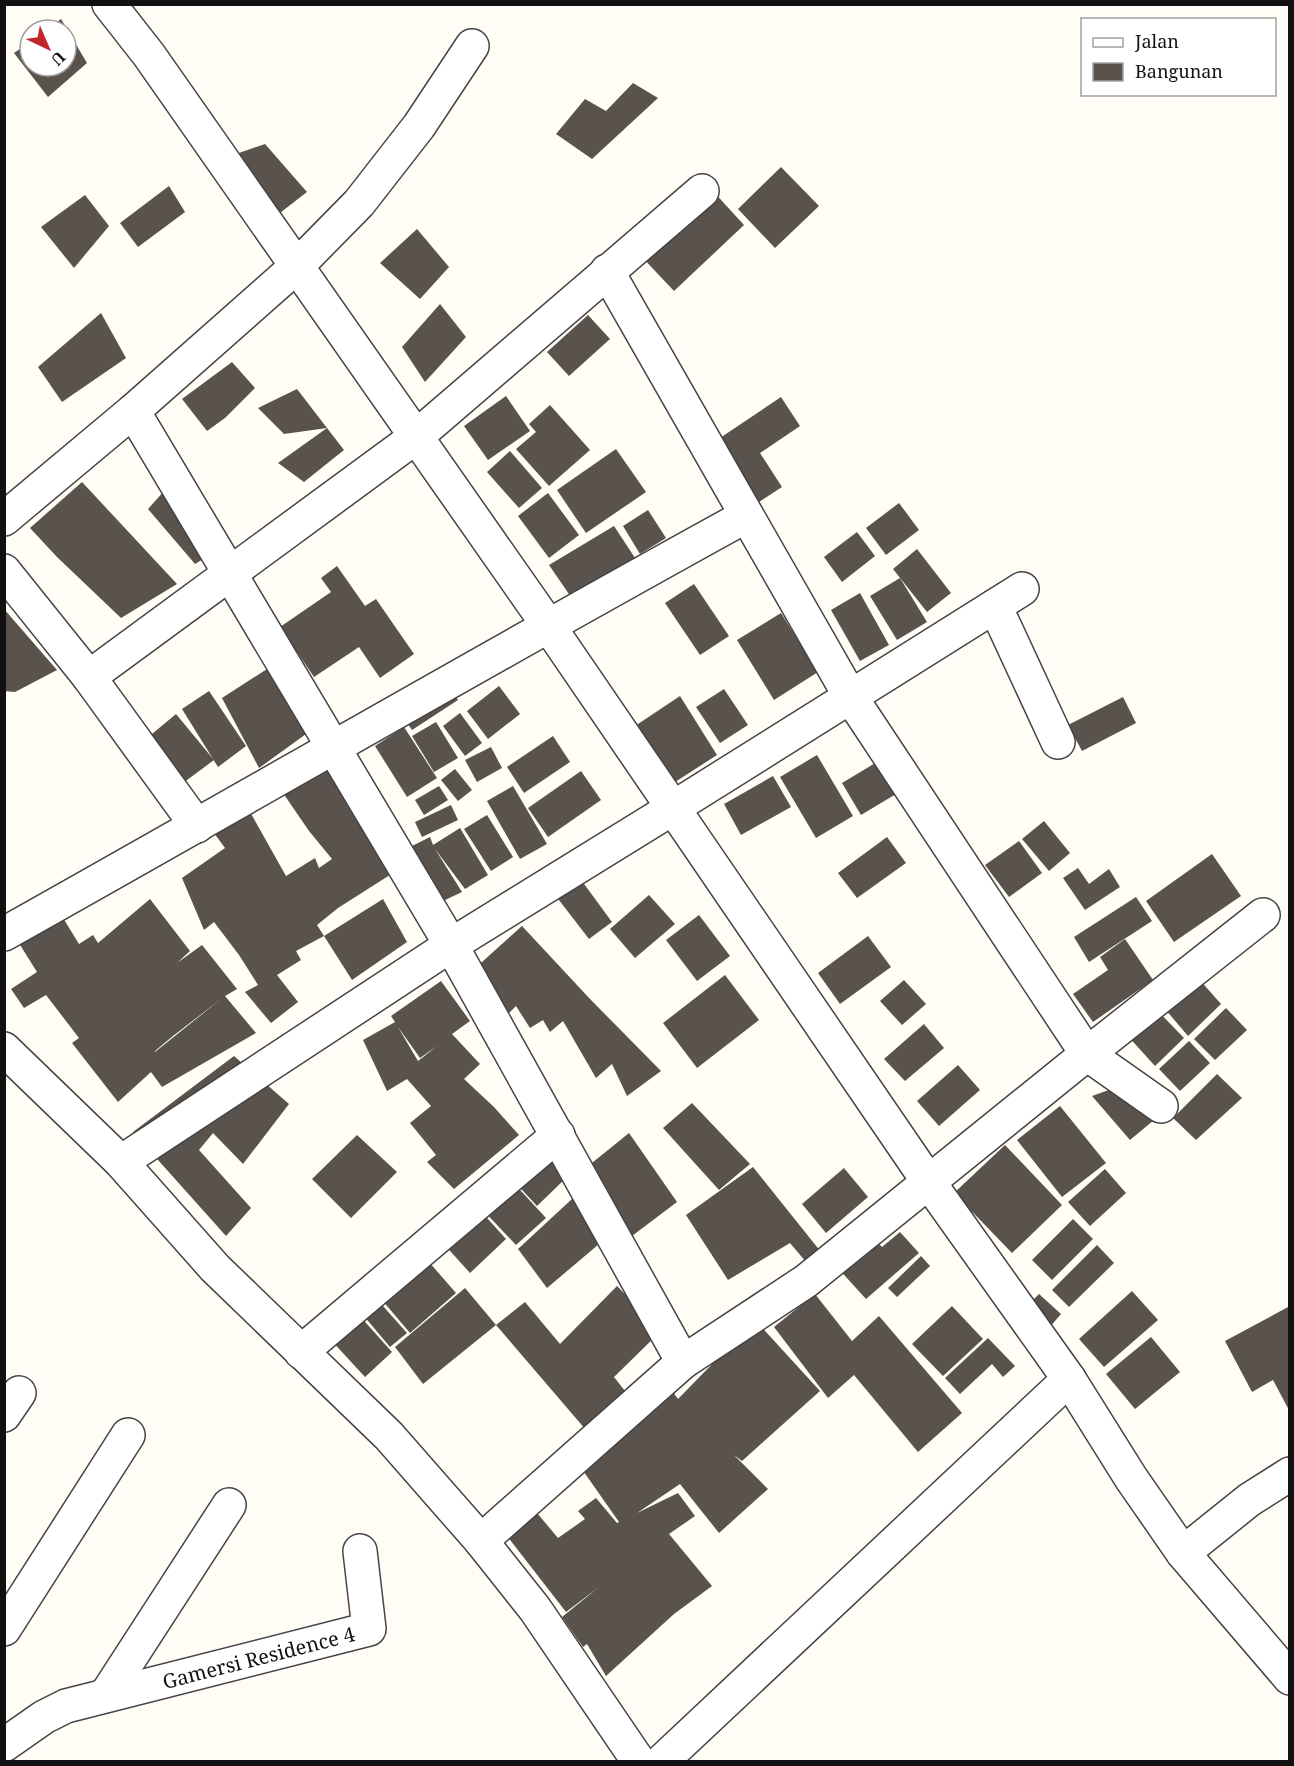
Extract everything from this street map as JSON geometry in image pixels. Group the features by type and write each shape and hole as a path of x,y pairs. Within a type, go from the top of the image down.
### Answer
{"street":[{"path":"109,4 149,55 417,436 928,1181 1069,1379 1131,1478 1183,1553 1290,1678"},
{"path":"4,519 133,411 297,266 359,203 419,126 472,46"},
{"path":"89,677 417,436 702,191"},
{"path":"607,271 850,696 1088,1054 1161,1106"},
{"path":"133,411 451,945 684,1362"},
{"path":"4,934 334,749 548,625 747,516"},
{"path":"4,571 89,677 197,826"},
{"path":"121,1162 451,945 1009,598 1058,742"},
{"path":"482,1541 684,1362 806,1281 1263,915"},
{"path":"4,1049 121,1162 215,1268 388,1436 482,1541 535,1609 639,1761"},
{"path":"301,1352 558,1135"},
{"path":"661,1761 1069,1379"},
{"path":"4,1629 128,1435"},
{"path":"1183,1553 1249,1500 1290,1474"},
{"path":"106,1695 229,1505"},
{"name":"Gamersi Residence 4","path":"4,1745 44,1717 66,1706 369,1629 360,1551"}],"building":[{"path":"78,48 87,63 78,71"},
{"path":"33,78 70,78 48,97"},
{"path":"633,83 658,98 592,159 556,134 585,99 606,111"},
{"path":"265,144 307,192 276,216 233,155"},
{"path":"781,167 819,206 775,248 738,209"},
{"path":"169,186 185,212 138,247 120,223"},
{"path":"711,189 744,225 674,291 640,255"},
{"path":"85,195 109,226 74,268 41,227"},
{"path":"417,229 449,267 420,299 380,263"},
{"path":"440,304 466,337 425,382 402,347"},
{"path":"101,313 126,358 62,402 38,367"},
{"path":"588,315 610,339 569,376 547,352"},
{"path":"232,362 255,388 225,418 207,431 182,399"},
{"path":"297,389 327,428 284,434 258,408"},
{"path":"506,396 530,431 488,460 464,426"},
{"path":"781,397 800,426 760,453 782,487 753,506 711,444"},
{"path":"550,405 590,450 549,486 516,449 536,432 529,424"},
{"path":"327,428 344,450 304,482 278,463"},
{"path":"616,449 646,492 586,533 557,490"},
{"path":"510,451 542,488 519,508 487,472"},
{"path":"82,482 177,584 121,618 30,528"},
{"path":"165,490 216,551 195,564 148,509"},
{"path":"548,493 579,535 549,558 518,516"},
{"path":"899,503 919,530 886,555 866,528"},
{"path":"648,510 666,538 640,554 623,526"},
{"path":"614,526 635,558 571,597 549,565"},
{"path":"857,532 875,556 842,582 824,557"},
{"path":"917,549 951,593 927,612 893,569"},
{"path":"337,566 365,606 376,599 414,654 380,678 359,647 314,677 280,627 331,592 321,578"},
{"path":"900,578 927,622 897,640 870,596"},
{"path":"694,584 729,636 700,655 665,603"},
{"path":"860,593 889,645 860,661 831,610"},
{"path":"4,609 57,670 15,692 4,691"},
{"path":"781,613 818,672 774,700 737,640"},
{"path":"267,669 313,729 259,768 222,698"},
{"path":"443,677 458,700 412,730 396,707"},
{"path":"499,686 520,714 488,739 467,711"},
{"path":"724,689 748,725 720,743 696,707"},
{"path":"209,691 246,746 218,767 182,709"},
{"path":"680,696 717,755 672,784 635,726"},
{"path":"1123,697 1136,723 1082,751 1068,725"},
{"path":"460,713 482,743 465,756 443,726"},
{"path":"176,714 214,760 183,783 146,739"},
{"path":"436,722 458,758 434,772 412,736"},
{"path":"404,727 437,778 407,797 375,746"},
{"path":"553,736 570,762 524,793 507,767"},
{"path":"491,747 502,768 477,782 465,760"},
{"path":"817,755 853,816 816,838 780,777"},
{"path":"882,759 901,791 861,815 842,783"},
{"path":"330,764 404,866 338,908 317,925 324,936 296,951 301,960 277,975 298,1002 271,1023 245,992 258,985 214,922 204,930 182,878 225,848 194,806 236,787 286,876 315,858 319,868 332,859 283,793"},
{"path":"455,769 472,790 458,801 441,780"},
{"path":"581,771 601,800 548,837 528,808"},
{"path":"773,776 791,807 741,835 724,804"},
{"path":"439,786 448,800 424,815 415,800"},
{"path":"513,786 547,844 520,859 487,801"},
{"path":"451,805 458,820 422,837 415,822"},
{"path":"487,815 513,857 491,871 464,829"},
{"path":"1044,821 1070,853 1049,871 1022,839"},
{"path":"460,828 488,875 465,889 435,849 462,892 443,901 410,847 430,837 433,845"},
{"path":"887,837 906,863 857,898 838,873"},
{"path":"1019,841 1042,873 1009,897 985,865"},
{"path":"1212,854 1241,896 1174,942 1146,901"},
{"path":"1078,868 1089,884 1109,869 1120,887 1085,910 1063,878"},
{"path":"576,873 612,922 589,939 552,891"},
{"path":"49,895 79,944 93,935 98,943 150,899 190,951 177,963 202,945 237,989 225,996 256,1033 162,1087 151,1072 118,1102 72,1043 79,1038 46,995 24,1008 11,989 37,972 5,921","holes":["221,999 155,1052 173,1036"]},
{"path":"649,895 675,924 635,958 610,929"},
{"path":"1136,897 1152,921 1089,962 1074,937"},
{"path":"383,899 407,942 352,980 324,936"},
{"path":"699,915 730,956 697,981 666,940"},
{"path":"522,926 661,1071 627,1096 612,1064 596,1078 563,1021 550,1032 543,1020 530,1028 516,1006 509,1013 472,971"},
{"path":"868,936 891,967 840,1004 818,973"},
{"path":"1125,939 1153,980 1093,1022 1073,994 1108,970 1100,957"},
{"path":"725,975 759,1020 697,1068 663,1023"},
{"path":"1198,978 1221,1004 1188,1036 1165,1009"},
{"path":"904,980 926,1004 902,1025 880,1001"},
{"path":"441,981 470,1021 452,1034 480,1064 464,1079 519,1135 454,1189 427,1162 436,1155 410,1123 431,1106 407,1079 387,1091 363,1040 395,1022 391,1016","holes":["398,1027 420,1058 437,1046 418,1061"]},
{"path":"1154,1007 1184,1038 1155,1066 1126,1034"},
{"path":"1226,1008 1247,1030 1215,1060 1194,1039"},
{"path":"924,1024 944,1048 905,1081 884,1059"},
{"path":"1189,1041 1210,1063 1180,1091 1159,1069"},
{"path":"234,1056 289,1104 243,1164 213,1133 199,1150 251,1208 226,1236 133,1132"},
{"path":"958,1065 980,1090 939,1126 917,1101"},
{"path":"1217,1074 1242,1098 1196,1140 1173,1118"},
{"path":"1120,1086 1154,1120 1130,1140 1092,1096"},
{"path":"692,1103 750,1164 719,1190 663,1128"},
{"path":"1060,1106 1106,1163 1062,1197 1017,1140"},
{"path":"629,1133 677,1202 632,1236 587,1167"},
{"path":"357,1135 397,1172 351,1218 312,1179"},
{"path":"1005,1145 1062,1205 1012,1253 954,1193"},
{"path":"542,1150 567,1177 537,1206 511,1178"},
{"path":"753,1167 821,1252 806,1262 790,1243 728,1280 686,1215"},
{"path":"844,1168 868,1197 826,1233 802,1204"},
{"path":"1105,1169 1126,1193 1090,1226 1068,1202"},
{"path":"510,1179 546,1218 516,1245 480,1207"},
{"path":"586,1186 612,1233 547,1288 518,1249"},
{"path":"478,1208 506,1239 470,1273 441,1241"},
{"path":"1073,1219 1093,1239 1052,1280 1032,1260"},
{"path":"900,1232 919,1253 866,1299 836,1266 871,1235 882,1247"},
{"path":"1097,1245 1114,1263 1069,1307 1052,1290"},
{"path":"422,1254 456,1293 410,1333 376,1293"},
{"path":"921,1256 930,1266 897,1297 888,1288"},
{"path":"617,1286 661,1331 614,1377 632,1400 592,1437 496,1325 525,1302 560,1344"},
{"path":"465,1288 496,1325 423,1384 395,1347"},
{"path":"1132,1291 1158,1320 1104,1367 1079,1339"},
{"path":"815,1294 852,1341 879,1316 962,1413 918,1452 854,1375 828,1398 774,1327"},
{"path":"1039,1294 1061,1314 1049,1328 1027,1306"},
{"path":"374,1296 407,1333 390,1347 358,1309"},
{"path":"952,1306 983,1339 943,1376 912,1344"},
{"path":"1288,1307 1290,1310 1290,1412 1273,1380 1252,1392 1225,1341"},
{"path":"358,1314 392,1352 365,1377 330,1339"},
{"path":"758,1323 820,1391 742,1461 734,1455 768,1489 719,1533 680,1484 637,1513 678,1493 695,1516 669,1534 712,1586 674,1614 606,1676 587,1644 583,1647 562,1617 599,1587 566,1612 504,1532 532,1507 558,1538 585,1519 578,1511 596,1498 617,1523 619,1522 579,1465 636,1426 629,1418 667,1384 678,1399 719,1357"},
{"path":"1151,1337 1180,1372 1135,1409 1106,1374"},
{"path":"988,1338 1015,1366 1003,1377 992,1364 960,1394 945,1378"}]}
